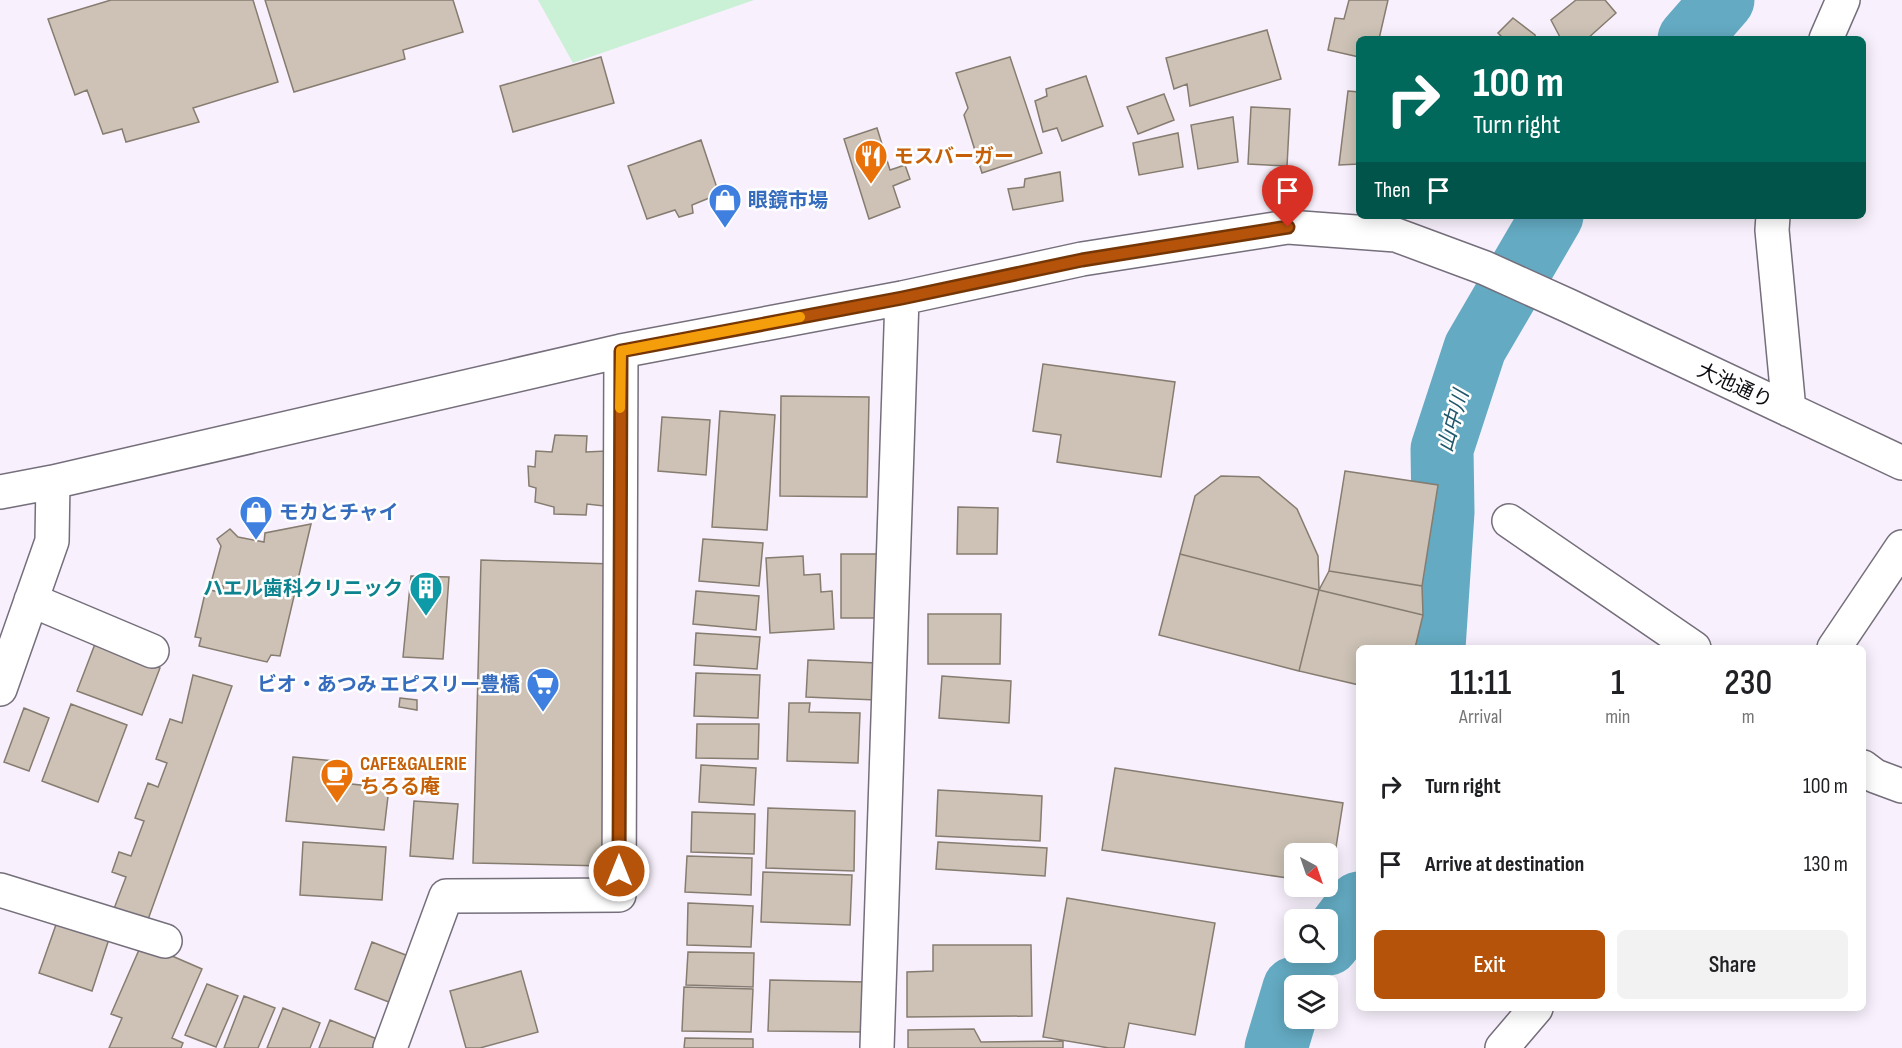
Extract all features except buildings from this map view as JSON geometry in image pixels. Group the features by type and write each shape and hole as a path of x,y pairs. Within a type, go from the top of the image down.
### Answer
{"street":[{"path":"1827,36 1843,0"},
{"path":"1773,219 1789,410"},
{"name":"大池通り","path":"0,492 53,482 621,351 902,298 1082,260 1288,227 1396,235 1485,268 1902,463"},
{"path":"877,1048 902,298"},
{"path":"390,1048 446,896 619,895 621,351"},
{"path":"0,689 52,541 53,482"},
{"path":"1509,521 1690,645"},
{"path":"1836,645 1902,546"},
{"path":"31,600 152,651"},
{"path":"1866,769 1875,776 1902,786"},
{"path":"0,890 165,941"},
{"path":"1502,1048 1533,1011"}],"green space":[{"path":"538,0 754,0 573,63"}],"waterway":[{"name":"山中川","path":"1692,36 1723,0"},
{"name":"山中川","path":"1434,645 1443,512 1442,449 1475,348 1550,219"},
{"name":"山中川","path":"1338,931 1356,907"},
{"name":"山中川","path":"1276,1048 1284,1021"}],"slow traffic":[{"path":"620,408 621,351 800,317"}],"place":[{"name":"モスバーガー","path":"871,185"},
{"name":"眼鏡市場","path":"725,229"},
{"name":"モカとチャイ","path":"256,541"},
{"name":"ハエル歯科クリニック","path":"426,617"},
{"name":"ビオ・あつみ エピスリー豊橋","path":"543,713"},
{"name":"CAFE&GALERIE ちろる庵","path":"337,804"}],"route":[{"path":"619,871 621,351 902,298 1082,260 1288,227"}]}
